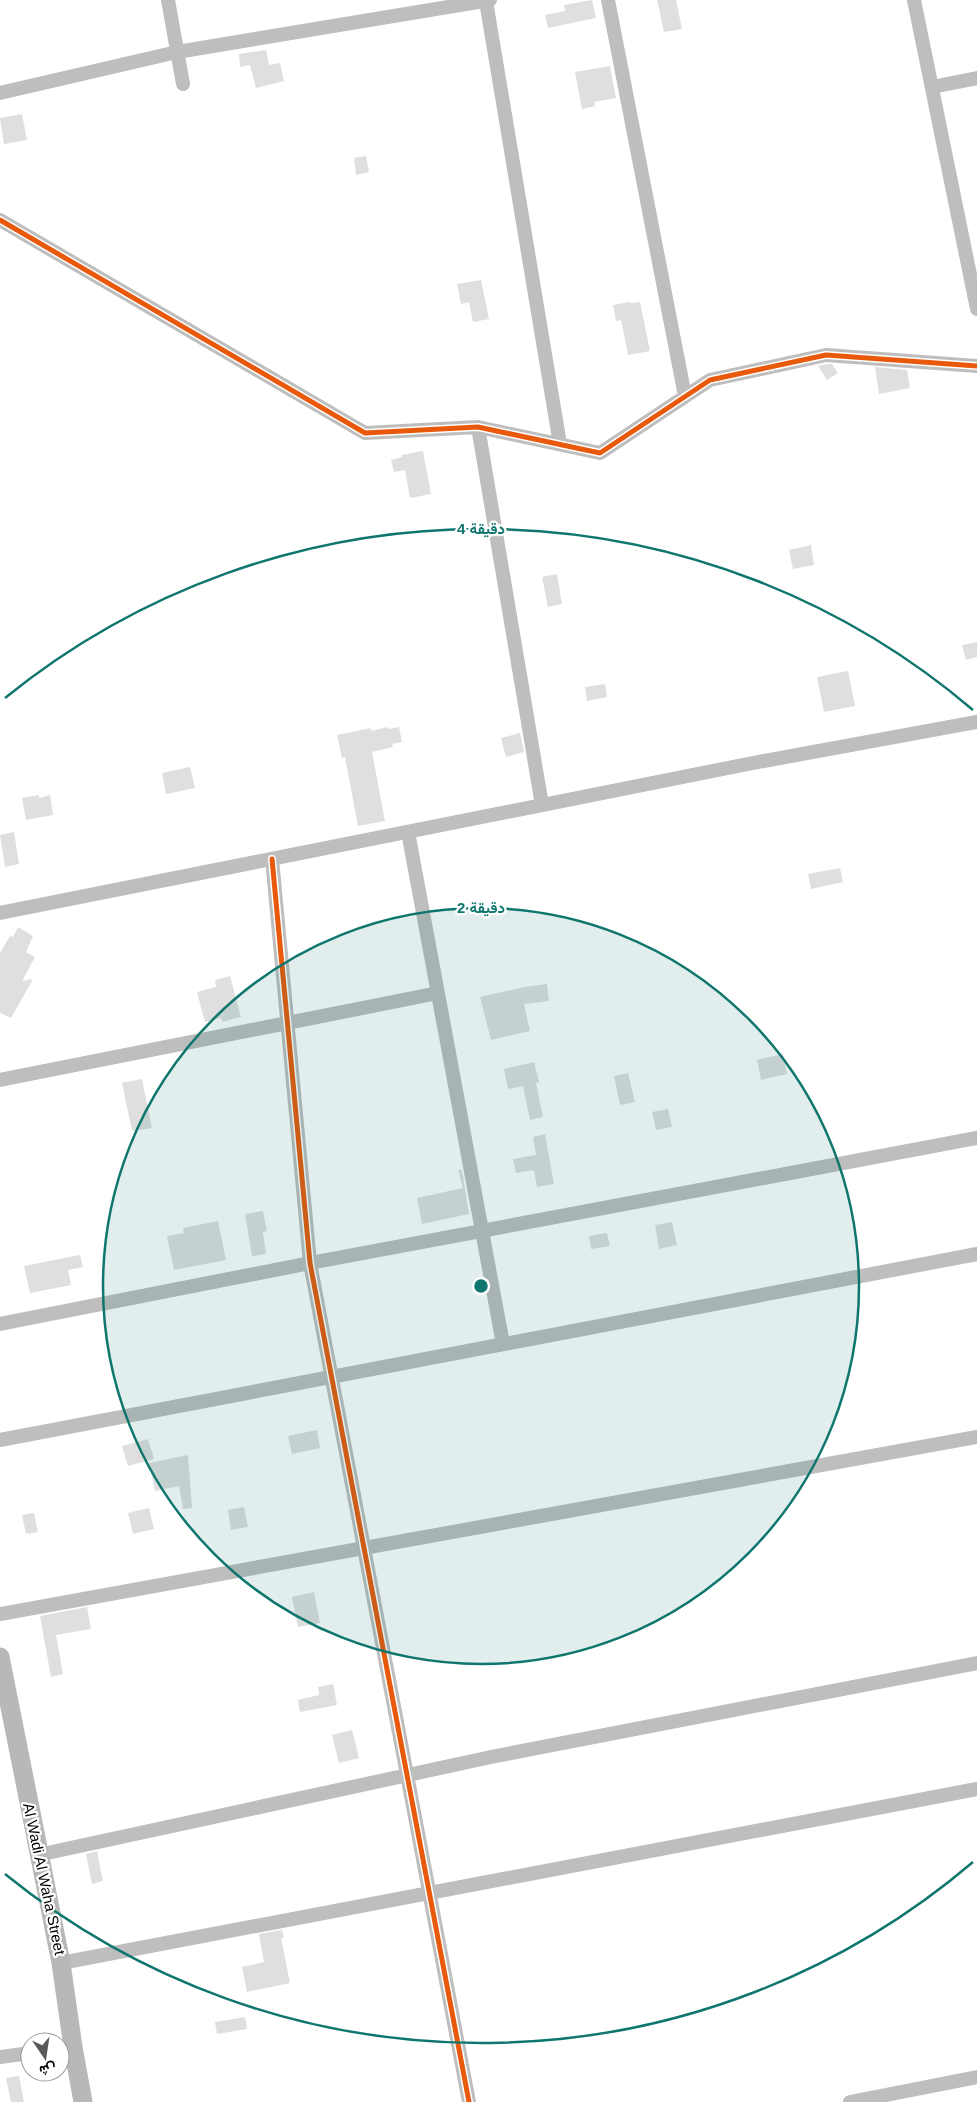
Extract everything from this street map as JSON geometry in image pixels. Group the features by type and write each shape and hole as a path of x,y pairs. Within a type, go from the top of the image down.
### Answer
{"main road":[{"name":"Al Wadi Al Waha Street","path":"0,1657 61,1963 65,2032"},
{"name":"Al Wadi Al Waha Street","path":"70,2061 83,2102"}],"street":[{"path":"168,0 183,84"},
{"path":"0,93 177,52 490,0"},
{"path":"608,0 685,396"},
{"path":"914,0 977,309"},
{"path":"486,1 560,444"},
{"path":"932,87 977,78"},
{"path":"0,220 365,434 478,427 600,453 710,380 826,355 977,366"},
{"path":"478,427 542,805"},
{"path":"0,913 763,761 977,722"},
{"path":"408,832 503,1344"},
{"path":"272,859 310,1263 469,2102"},
{"path":"0,1080 438,993"},
{"path":"0,1324 310,1263 977,1138"},
{"path":"0,1440 977,1254"},
{"path":"0,1614 977,1437"},
{"path":"38,1855 407,1775 977,1663"},
{"path":"61,1963 977,1789"},
{"path":"0,2057 20,2054"},
{"path":"850,2102 977,2077"}],"building":[{"path":"592,0 596,18 548,28 545,15 565,11 564,5"},
{"path":"657,0 676,0 682,29 664,32"},
{"path":"266,50 269,65 280,63 284,81 256,88 250,65 240,67 239,54"},
{"path":"610,66 616,98 594,102 595,106 582,109 575,72"},
{"path":"22,114 27,140 4,144 0,118"},
{"path":"366,156 369,172 356,175 354,158"},
{"path":"481,280 489,319 473,322 469,302 461,304 457,284"},
{"path":"640,302 650,351 628,355 621,320 616,321 613,305"},
{"path":"832,364 838,373 827,380 818,366"},
{"path":"875,367 907,370 910,388 879,394"},
{"path":"423,451 431,494 410,498 405,470 394,472 391,460 402,457 402,455"},
{"path":"811,545 814,565 793,569 789,550"},
{"path":"557,574 562,604 548,607 542,577"},
{"path":"977,642 977,657 966,660 962,645"},
{"path":"848,671 855,706 824,712 817,677"},
{"path":"605,684 607,697 587,701 585,687"},
{"path":"388,727 388,729 399,727 402,742 392,744 393,747 372,752 385,821 358,826 345,757 342,758 337,735 371,728 371,731"},
{"path":"520,733 524,752 506,757 501,738"},
{"path":"190,767 195,788 166,794 162,773"},
{"path":"39,795 39,798 50,795 53,815 26,820 22,798"},
{"path":"14,832 19,864 5,867 0,835"},
{"path":"840,868 843,882 811,889 808,874"},
{"path":"18,927 33,936 26,952 35,957 22,981 33,979 11,1018 0,1013 0,953 10,936 13,937"},
{"path":"230,976 241,1017 222,1022 221,1018 205,1022 197,992 216,987 215,980"},
{"path":"547,984 549,1001 524,1004 530,1031 491,1040 480,997"},
{"path":"783,1054 787,1074 761,1080 757,1060"},
{"path":"534,1062 539,1082 536,1083 543,1117 530,1120 523,1086 508,1089 504,1069"},
{"path":"628,1073 635,1102 620,1105 614,1076"},
{"path":"142,1079 152,1128 132,1131 122,1083"},
{"path":"668,1109 672,1127 656,1130 652,1112"},
{"path":"545,1134 554,1184 537,1187 534,1170 516,1173 513,1159 536,1155 533,1137"},
{"path":"458,1170 462,1170 469,1214 422,1224 417,1198 463,1188"},
{"path":"263,1211 267,1231 263,1232 266,1254 252,1256 245,1214"},
{"path":"218,1221 226,1260 174,1270 167,1236 184,1233 183,1228"},
{"path":"672,1222 677,1245 659,1249 655,1225"},
{"path":"607,1233 610,1246 591,1249 589,1236"},
{"path":"80,1255 83,1267 68,1270 71,1285 30,1293 24,1266"},
{"path":"317,1430 320,1448 292,1454 288,1436"},
{"path":"148,1439 154,1459 128,1466 122,1446"},
{"path":"188,1455 192,1508 183,1509 179,1486 155,1491 149,1463"},
{"path":"244,1507 248,1527 231,1530 228,1510"},
{"path":"149,1508 154,1529 133,1534 128,1513"},
{"path":"34,1513 38,1532 26,1534 22,1515"},
{"path":"314,1592 320,1623 298,1627 292,1597"},
{"path":"87,1607 91,1629 56,1635 63,1674 51,1677 40,1616"},
{"path":"333,1684 337,1705 300,1712 298,1700 319,1695 318,1687"},
{"path":"352,1730 359,1758 339,1763 332,1735"},
{"path":"97,1851 103,1881 92,1884 86,1854"},
{"path":"282,1930 284,1938 281,1938 290,1983 247,1992 242,1967 264,1962 259,1934"},
{"path":"245,2017 247,2029 217,2034 215,2022"},
{"path":"19,2076 24,2102 11,2102 6,2078"}],"cycle path":[{"path":"0,220 365,433 478,427 600,453 710,380 826,355 977,366"},
{"path":"272,859 310,1263 469,2102"}]}
